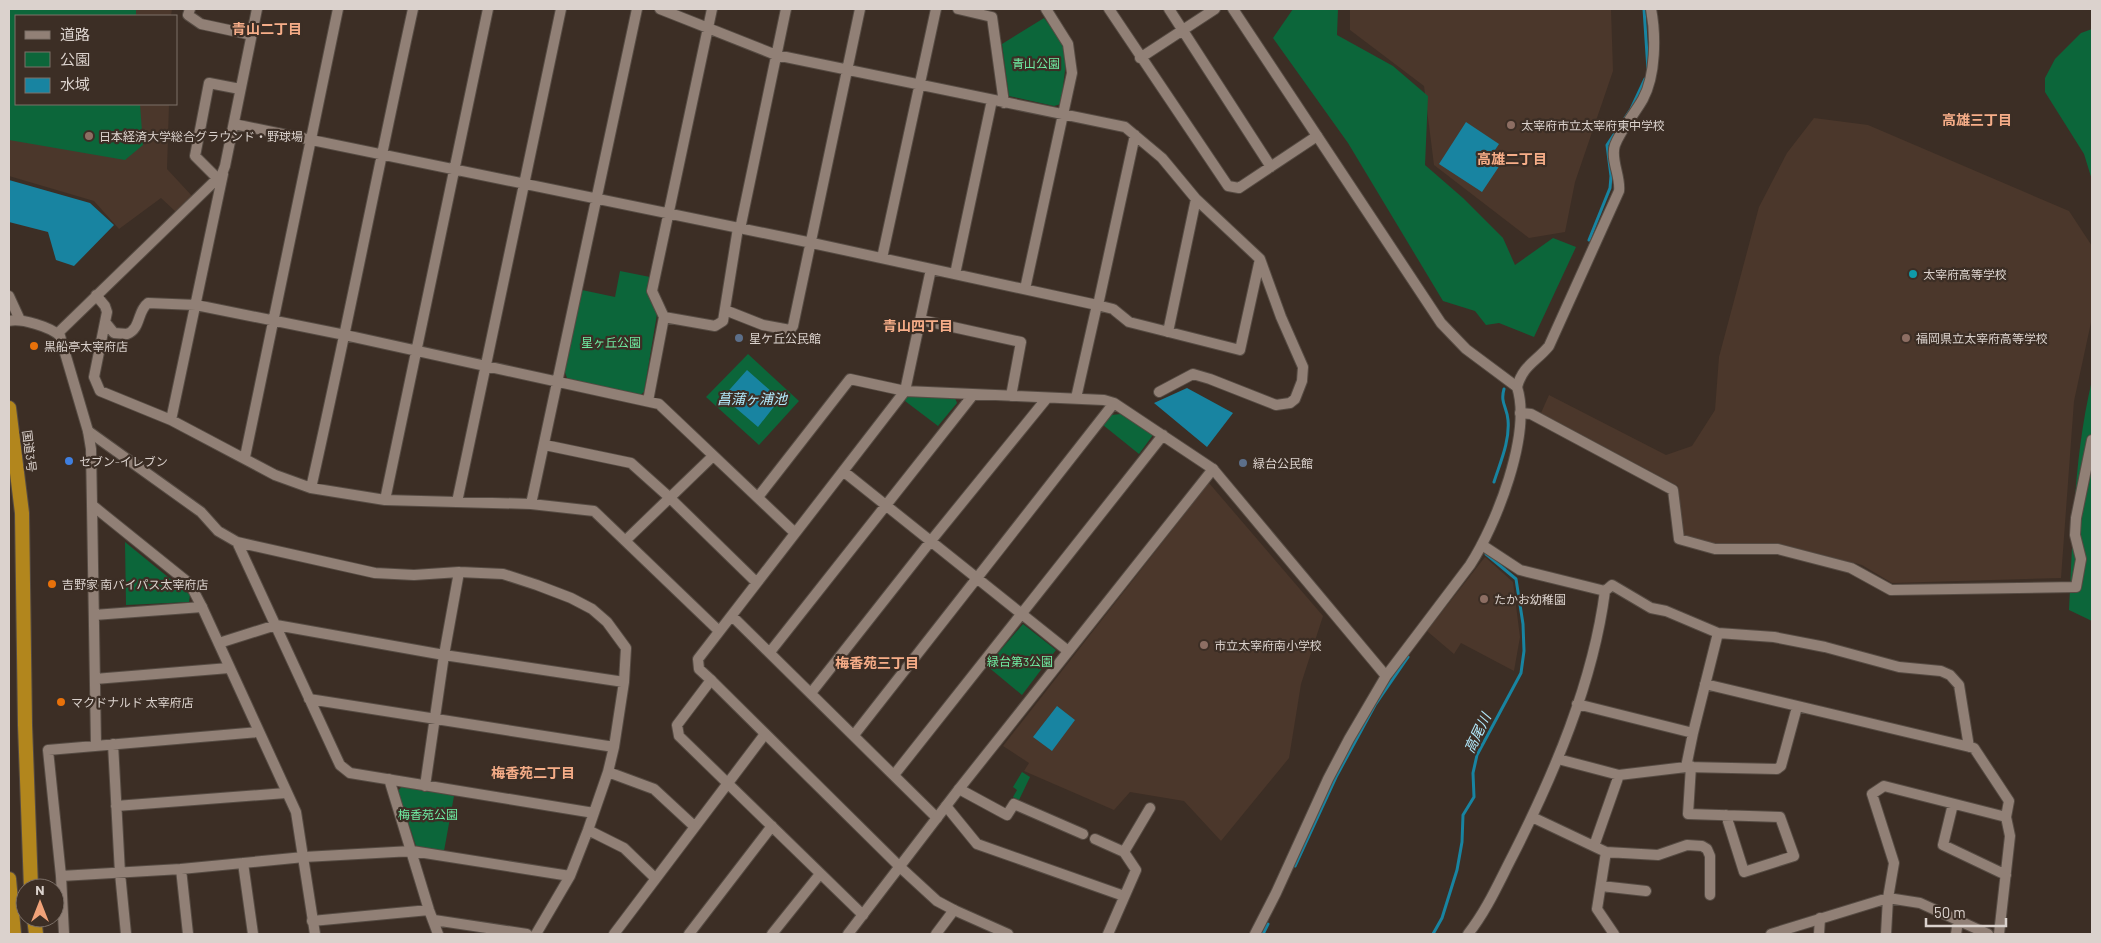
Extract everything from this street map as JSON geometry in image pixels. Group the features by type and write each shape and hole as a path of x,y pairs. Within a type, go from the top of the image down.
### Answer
{"highway":[{"name":"国道3号","path":"9,408 22,513 25,725 32,878"},
{"path":"9,879 15,909 14,934"}],"street":[{"path":"190,9 188,15 201,24 252,35"},
{"path":"171,420 257,9"},
{"path":"245,457 338,9"},
{"path":"311,488 413,9"},
{"path":"385,500 488,9"},
{"path":"457,502 561,9"},
{"path":"531,504 637,9"},
{"path":"660,9 776,55 1125,127 1162,158 1196,199 1260,259 1281,317 1303,367 1302,381 1295,399 1290,403 1276,406 1210,378 1193,374 1159,392"},
{"path":"648,401 664,317 652,291 712,9"},
{"path":"664,317 715,326 723,321 739,228 786,9"},
{"path":"725,310 764,325 790,330 793,326 860,9"},
{"path":"882,258 936,9"},
{"path":"958,9 992,17 1004,103"},
{"path":"1025,289 1072,73 1070,53 1064,36 1046,9"},
{"path":"1109,9 1140,58 1228,186 1239,188 1317,136"},
{"path":"1170,9 1272,167"},
{"path":"1140,58 1216,9"},
{"path":"1233,9 1441,324 1466,349 1517,387"},
{"path":"1255,934 1348,739 1386,676 1470,565 1482,546 1506,491 1516,453 1520,413 1517,387 1524,369 1549,346 1619,191 1620,182 1614,148 1650,85 1654,57 1651,9"},
{"path":"218,179 195,156 209,83 240,89"},
{"path":"955,274 992,100"},
{"path":"234,124 812,243 1097,305 1113,309 1129,322 1240,350 1260,259"},
{"path":"1076,398 1135,135"},
{"path":"58,333 218,179 225,166"},
{"path":"1168,332 1196,199"},
{"path":"931,269 905,390 698,659 699,668 900,867 937,900 954,910 1008,934"},
{"path":"96,295 107,309 106,323 94,377 100,391 171,420 245,457 275,475 311,488 385,500 531,504 594,511 719,631"},
{"path":"9,296 20,320"},
{"path":"106,323 114,332 127,334 135,329 143,307 148,303 196,305 416,350 659,404 795,533"},
{"path":"9,320 20,320 58,333 62,338 88,431 91,449 96,745"},
{"path":"921,320 1021,342 1011,396"},
{"path":"758,497 850,379 905,390 973,395 1104,400 1114,403 1213,469 1386,676"},
{"path":"770,652 973,395"},
{"path":"811,693 1047,398"},
{"path":"854,735 1114,403"},
{"path":"1520,413 1530,414 1673,490 1679,539 1715,549 1778,549 1851,568 1891,590 2076,587 2081,559 2074,535 2092,440"},
{"path":"88,431 201,512 218,531 237,542 376,573 414,575 459,572 503,574 537,584 592,609 607,622 626,648 624,682 614,747 608,772 570,876 536,934"},
{"path":"894,775 1163,435"},
{"path":"545,445 631,462 670,497 756,582"},
{"path":"626,540 713,456"},
{"path":"848,934 959,789 1213,469"},
{"path":"843,472 1068,651"},
{"path":"92,505 190,584 202,607 298,820 315,934"},
{"path":"237,542 340,765 350,772 389,780 594,813"},
{"path":"1482,546 1520,570 1605,592"},
{"path":"425,786 444,655 459,572"},
{"path":"1468,934 1481,918 1532,818 1558,760 1600,626 1605,592 1612,585 1651,608 1666,611 1718,633 1774,637 1825,647 1899,667 1941,671 1950,675 1959,685 1970,747"},
{"path":"94,614 202,607"},
{"path":"732,616 937,818"},
{"path":"219,643 276,625 444,655 624,682"},
{"path":"1718,633 1693,733 1689,767 1688,814 1726,815 1780,818 1794,856 1744,872 1726,815"},
{"path":"95,679 229,668"},
{"path":"711,680 677,725 679,736 863,915"},
{"path":"1705,684 1974,748 2008,798 2009,803 2006,817 2010,836 1999,934"},
{"path":"309,699 614,747"},
{"path":"1577,704 1693,733"},
{"path":"1558,760 1619,775 1689,767 1777,769 1781,766 1797,707"},
{"path":"64,934 61,876 48,750 258,732"},
{"path":"614,934 765,734"},
{"path":"113,744 120,873 126,934"},
{"path":"608,772 654,789 694,826"},
{"path":"1594,846 1619,775"},
{"path":"389,780 438,934"},
{"path":"1886,934 1888,898 1894,864 1872,794 1884,786 2006,817"},
{"path":"959,789 1008,815 1014,804 1083,834"},
{"path":"116,806 286,793"},
{"path":"1953,804 1943,845 2006,875"},
{"path":"946,806 977,844 1124,896"},
{"path":"1124,852 1150,808"},
{"path":"1532,818 1606,852 1658,855 1686,846 1702,846 1707,849 1710,856 1710,895"},
{"path":"689,934 772,826"},
{"path":"588,830 624,848 655,878"},
{"path":"1095,839 1124,852 1136,870 1108,934"},
{"path":"61,876 181,869 304,856 412,851 570,876"},
{"path":"1606,852 1597,909 1614,934"},
{"path":"243,863 253,934"},
{"path":"181,869 188,934"},
{"path":"772,934 820,874"},
{"path":"1601,886 1646,892"},
{"path":"1771,934 1888,898 1920,903 1988,934"},
{"path":"312,920 429,910"},
{"path":"936,934 954,910"},
{"path":"1819,934 1820,918"},
{"path":"434,920 527,934"},
{"path":"1956,934 1958,921"}],"shaded area":[{"name":"日本経済大学総合グラウンド・野球場","path":"9,9 172,9 171,15 15,15 15,105 169,105 167,169 192,196 176,212 161,198 119,229 94,201 9,176"},
{"name":"太宰府市立太宰府東中学校","path":"1350,9 1611,9 1613,71 1575,182 1565,232 1529,238 1434,165 1424,86 1350,30"},
{"name":"福岡県立太宰府高等学校","path":"1814,118 1868,125 2069,211 2092,246 2092,318 2074,401 2061,578 1892,583 1862,565 1778,543 1721,546 1683,536 1678,486 1541,413 1549,395 1666,455 1692,446 1715,410 1719,357 1759,207 1787,153"},
{"path":"1209,483 1323,616 1301,684 1289,758 1221,841 1184,801 1130,792 1114,810 1024,771 1029,763 1003,746"},
{"name":"たかお幼稚園","path":"1485,557 1513,582 1520,637 1514,671 1461,643 1454,654 1427,631"}],"green space":[{"path":"9,9 136,9 136,15 15,15 15,105 140,105 143,145 125,160 9,140"},
{"path":"1293,9 1338,9 1337,35 1393,66 1428,96 1425,165 1463,198 1503,238 1515,265 1553,238 1576,247 1534,337 1499,323 1486,325 1475,311 1443,301 1348,143 1273,38"},
{"name":"青山公園","path":"1044,18 1061,40 1065,51 1066,62 1061,104 1054,106 1009,96 1002,44"},
{"path":"2092,29 2092,180 2084,154 2045,92 2045,78 2055,59 2081,33"},
{"name":"星ヶ丘公園","path":"620,271 650,277 648,295 657,314 644,392 638,397 567,378 564,370 582,290 615,297"},
{"path":"748,354 799,401 759,445 706,397"},
{"path":"2092,380 2092,621 2069,610 2078,466 2081,437"},
{"path":"907,395 955,398 957,403 938,426 905,401"},
{"path":"1121,414 1153,435 1139,454 1103,425 1111,415"},
{"path":"125,542 190,595 189,602 126,605"},
{"name":"緑台第3公園","path":"1023,624 1056,650 1022,695 987,666"},
{"path":"1022,772 1030,777 1019,800 1013,797 1017,790 1013,787"},
{"name":"梅香苑公園","path":"403,785 454,796 444,851 417,849 398,791"}],"water":[{"path":"1466,122 1499,144 1493,153 1504,159 1482,192 1439,164"},
{"path":"9,180 90,203 114,225 74,266 56,260 48,232 9,222"},
{"name":"菖蒲ヶ浦池","path":"747,370 780,399 758,427 723,397"},
{"path":"1187,388 1233,413 1207,447 1154,403"},
{"path":"1057,706 1075,720 1052,751 1033,737"}],"waterway":[{"path":"1644,9 1648,70"},
{"path":"1589,240 1610,188 1611,176 1607,145 1631,109 1645,79"},
{"path":"1494,482 1508,436 1508,420 1503,402 1504,389"},
{"name":"高尾川","path":"1433,934 1442,918 1457,870 1462,842 1463,815 1474,797 1473,773 1477,755 1521,673 1524,651 1523,624 1516,579 1486,554"},
{"path":"1295,866 1336,777 1375,705 1408,657"},
{"path":"1263,934 1268,924"}],"place":[{"name":"太宰府市立太宰府東中学校","path":"1511,125"},
{"name":"日本経済大学総合グラウンド・野球場","path":"89,136"},
{"name":"太宰府高等学校","path":"1913,274"},
{"name":"星ケ丘公民館","path":"739,338"},
{"name":"福岡県立太宰府高等学校","path":"1906,338"},
{"name":"黒船亭太宰府店","path":"34,346"},
{"name":"セブン-イレブン","path":"69,461"},
{"name":"緑台公民館","path":"1243,463"},
{"name":"吉野家 南バイパス太宰府店","path":"52,584"},
{"name":"たかお幼稚園","path":"1484,599"},
{"name":"市立太宰府南小学校","path":"1204,645"},
{"name":"マクドナルド 太宰府店","path":"61,702"}],"district":[{"name":"青山二丁目","path":"267,28"},
{"name":"高雄三丁目","path":"1977,119"},
{"name":"高雄二丁目","path":"1512,158"},
{"name":"青山四丁目","path":"918,325"},
{"name":"梅香苑三丁目","path":"877,662"},
{"name":"梅香苑二丁目","path":"533,772"}]}
